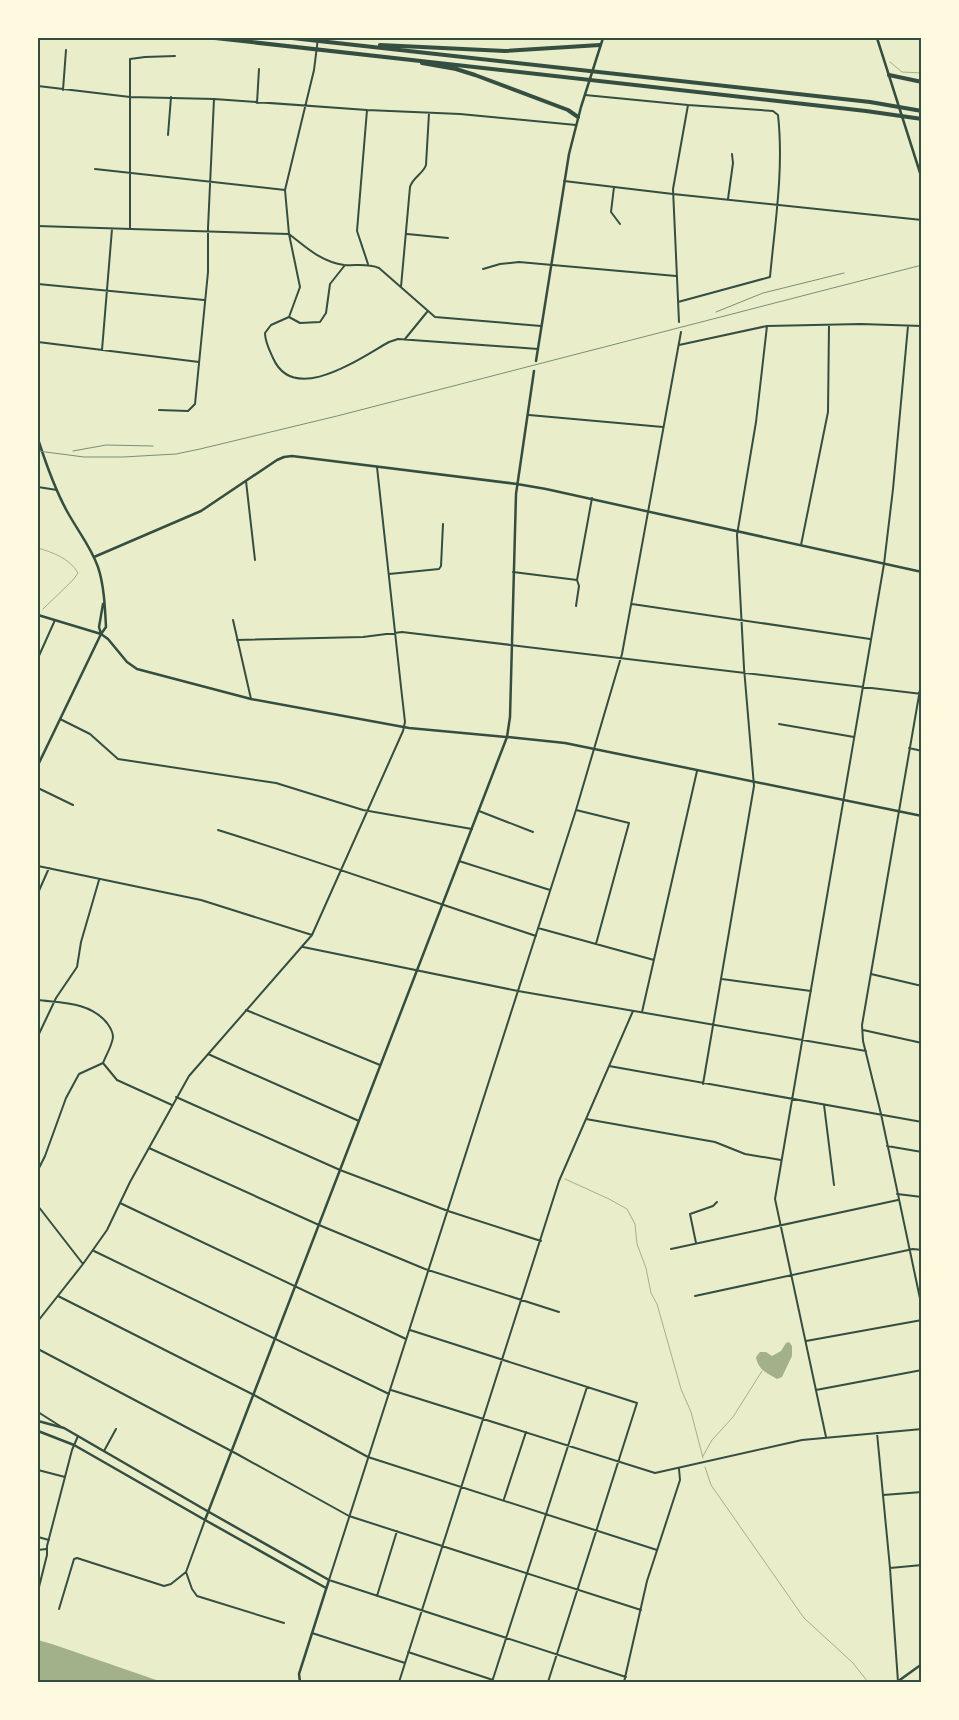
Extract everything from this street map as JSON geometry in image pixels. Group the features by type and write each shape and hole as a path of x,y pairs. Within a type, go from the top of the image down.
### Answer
{"highway":[{"path":"215,38 886,113 919,119"},
{"path":"292,38 883,104 922,111"},
{"path":"341,43 505,51 600,45"},
{"path":"381,56 456,69 568,110 578,117"},
{"path":"889,75 922,82"}],"main road":[{"path":"536,361 564,181 578,117 603,38"},
{"path":"877,38 922,179"},
{"path":"206,1520 507,737 510,717 516,484 534,371"},
{"path":"38,439 56,490 94,557 101,579 106,627 38,765"},
{"path":"94,557 201,512 277,460 288,456 516,484 592,498 922,572"},
{"path":"101,634 99,617 103,601"},
{"path":"38,615 101,634 108,639 127,662 137,669 251,700 440,732 555,741 922,816"},
{"path":"38,1421 64,1428 329,1580 299,1674 300,1682"},
{"path":"38,1431 74,1444 326,1588"},
{"path":"897,1682 922,1664"}],"street":[{"path":"318,38 314,70 285,190 289,234 300,287 289,317 272,325 265,333 265,342 276,367 292,376 315,378 328,375 398,339 538,349"},
{"path":"63,90 66,50"},
{"path":"130,229 130,59 175,56"},
{"path":"257,103 259,70"},
{"path":"38,86 130,97 214,99 576,125"},
{"path":"585,95 688,106 777,112 781,141 778,204 770,277 678,302"},
{"path":"168,135 172,98"},
{"path":"159,410 188,410 195,404 208,272 214,99"},
{"path":"679,322 673,188 688,106"},
{"path":"367,110 357,231 368,264"},
{"path":"401,287 410,187 413,180 424,170 426,165 428,113"},
{"path":"728,199 733,164 732,154"},
{"path":"95,169 285,190"},
{"path":"564,181 922,220"},
{"path":"614,187 611,212 620,224"},
{"path":"38,226 289,234 321,258 345,265 368,264 384,270 428,312 437,317 541,326"},
{"path":"102,350 112,228"},
{"path":"407,234 448,238"},
{"path":"483,269 500,264 519,262 676,276"},
{"path":"289,317 300,323 320,322 326,313 330,284 345,265"},
{"path":"38,284 204,300"},
{"path":"405,339 428,312"},
{"path":"801,545 828,412 829,325"},
{"path":"703,1084 754,781 744,673 737,567 737,530 756,422 767,326"},
{"path":"679,345 767,326 922,326"},
{"path":"826,1437 775,1199 884,564 908,326"},
{"path":"626,1676 329,1580 576,810 621,658 681,332"},
{"path":"38,342 199,362"},
{"path":"527,415 663,427"},
{"path":"38,1321 93,1251 107,1230 172,1104 189,1076 312,935 404,727 396,633 377,467"},
{"path":"246,482 255,560"},
{"path":"38,487 56,490"},
{"path":"576,606 579,586 577,580 592,498"},
{"path":"389,574 438,569 441,566 442,524"},
{"path":"513,572 577,580"},
{"path":"631,604 870,639"},
{"path":"38,658 55,620"},
{"path":"233,620 251,700"},
{"path":"237,640 363,636 402,632 920,694"},
{"path":"922,678 862,1030 922,1308"},
{"path":"60,719 90,734 118,759 276,783 368,810 472,829"},
{"path":"779,724 854,737"},
{"path":"909,748 922,751"},
{"path":"642,1012 697,770"},
{"path":"38,788 74,805"},
{"path":"576,810 629,823 596,944"},
{"path":"479,812 533,832"},
{"path":"218,830 301,856 536,936"},
{"path":"459,861 550,890"},
{"path":"38,866 202,900 312,935"},
{"path":"38,893 49,868"},
{"path":"38,1036 54,1002 77,967 81,942 99,879"},
{"path":"538,928 654,960"},
{"path":"302,947 518,991 866,1051"},
{"path":"871,974 922,986"},
{"path":"721,978 811,991"},
{"path":"38,1000 86,1008 106,1022 112,1030 113,1038 103,1063 79,1074 66,1098 38,1170"},
{"path":"246,1010 380,1065"},
{"path":"399,1682 559,1181 633,1011"},
{"path":"862,1030 922,1042"},
{"path":"208,1054 359,1121"},
{"path":"103,1063 118,1080 172,1104"},
{"path":"609,1066 922,1122"},
{"path":"176,1097 340,1170 448,1211 541,1241"},
{"path":"824,1104 834,1184"},
{"path":"586,1119 715,1142 745,1154 781,1160"},
{"path":"887,1146 922,1152"},
{"path":"149,1148 319,1225 428,1270 559,1312"},
{"path":"897,1194 922,1197"},
{"path":"671,1249 898,1200"},
{"path":"696,1243 690,1214 713,1206 717,1202"},
{"path":"120,1203 406,1339"},
{"path":"38,1206 83,1264"},
{"path":"696,1296 909,1250 922,1250"},
{"path":"93,1251 389,1394"},
{"path":"58,1296 254,1395 368,1457 657,1550"},
{"path":"806,1341 922,1320"},
{"path":"409,1330 637,1403 548,1682"},
{"path":"38,1349 349,1516 641,1610"},
{"path":"816,1390 922,1370"},
{"path":"408,1652 493,1681 587,1387"},
{"path":"390,1389 655,1473 802,1440 922,1429"},
{"path":"38,1412 64,1428"},
{"path":"104,1451 116,1429"},
{"path":"504,1500 526,1432"},
{"path":"877,1433 890,1568 897,1682"},
{"path":"38,1591 47,1555 46,1549 74,1444 78,1436"},
{"path":"624,1682 647,1581 680,1480 679,1469"},
{"path":"38,1470 65,1477"},
{"path":"883,1495 922,1492"},
{"path":"59,1609 74,1559 77,1558 164,1586 171,1584 186,1572 206,1520"},
{"path":"377,1596 397,1532"},
{"path":"38,1537 49,1540"},
{"path":"38,1550 46,1549"},
{"path":"890,1568 922,1565"},
{"path":"186,1572 192,1590 197,1596 284,1622"},
{"path":"312,1633 405,1663"}],"shaded area":[{"path":"789,1342 792,1346 792,1356 782,1377 777,1379 761,1368 756,1357 760,1352 766,1352 772,1356 781,1351 786,1343"},
{"path":"38,1640 52,1644 162,1682 38,1682"}],"waterway":[{"path":"890,62 902,72 922,73"},
{"path":"38,548 66,560 78,573 43,609"},
{"path":"565,1179 627,1209 635,1224 637,1244 646,1268 651,1293 657,1304 681,1389 691,1412 703,1458"},
{"path":"703,1456 712,1440 733,1417 762,1371"},
{"path":"705,1467 711,1485 804,1618 853,1663 868,1682"}],"railway":[{"path":"38,451 84,457 123,457 176,454 200,449 337,416 922,265"},
{"path":"716,312 763,293 844,273"},
{"path":"73,451 106,445 153,446"}]}
